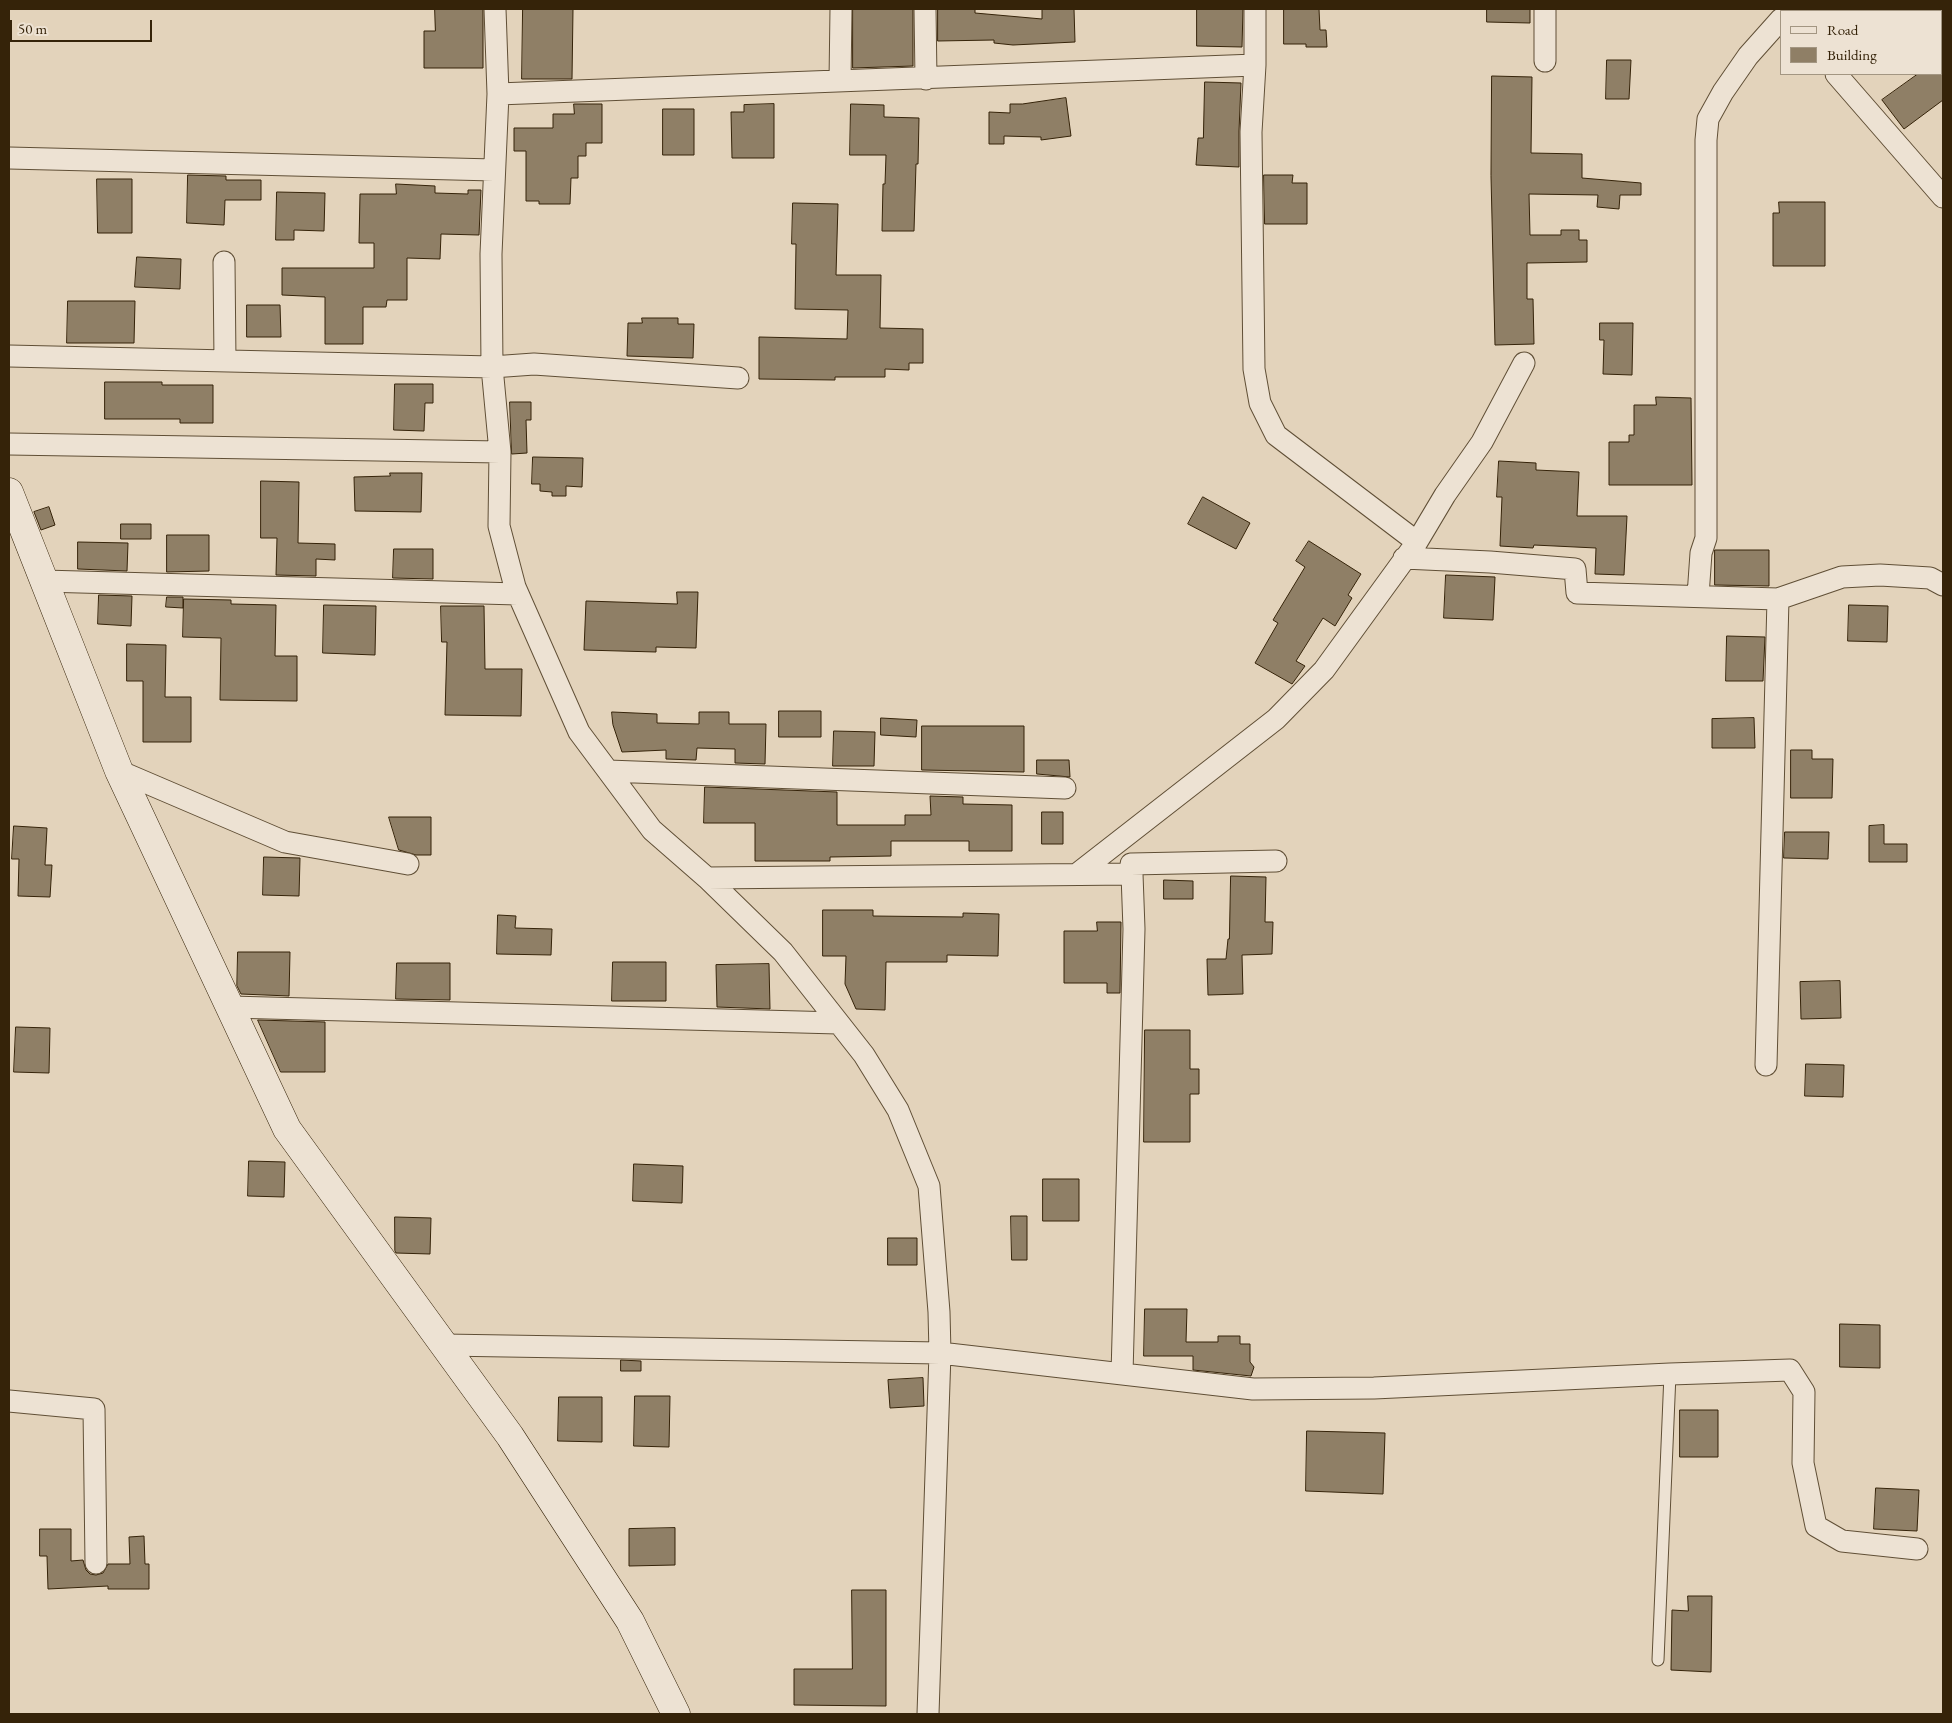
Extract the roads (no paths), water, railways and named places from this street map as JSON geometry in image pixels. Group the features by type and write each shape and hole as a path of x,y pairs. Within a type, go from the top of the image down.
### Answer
{"street":[{"path":"496,9 498,94 491,254 492,368 500,452 499,526 514,587 580,732 652,830 707,878 783,952 864,1055 898,1110 929,1186 939,1312 940,1353 928,1714"},
{"path":"840,81 841,9"},
{"path":"925,9 926,79"},
{"path":"1255,9 1255,65 1251,132 1254,369 1260,404 1276,435 1417,542"},
{"path":"1545,9 1545,61"},
{"path":"1698,596 1701,553 1706,538 1706,140 1708,119 1723,92 1748,56 1780,20"},
{"path":"498,94 1255,65"},
{"path":"1837,75 1943,196"},
{"path":"9,158 494,170"},
{"path":"224,262 225,361"},
{"path":"9,356 492,368 534,364 738,378"},
{"path":"1077,874 1276,719 1324,670 1417,542 1445,495 1482,442 1524,363"},
{"path":"9,444 500,452"},
{"path":"9,492 119,770 287,1129 510,1436 630,1621 676,1714"},
{"path":"1404,558 1490,562 1574,569 1577,593 1778,599 1842,577 1880,575 1930,578 1943,584"},
{"path":"43,581 518,594"},
{"path":"1766,1065 1778,599"},
{"path":"119,770 285,842 408,864"},
{"path":"608,770 1065,788"},
{"path":"1122,1374 1134,929 1132,864 1276,860"},
{"path":"707,878 1132,874"},
{"path":"230,1007 838,1023"},
{"path":"444,1345 940,1353 1253,1389 1374,1388 1790,1370 1804,1392 1803,1463 1816,1526 1842,1541 1917,1548"},
{"path":"9,1401 94,1409 96,1563"}],"lane":[{"path":"1658,1660 1670,1374"}]}
